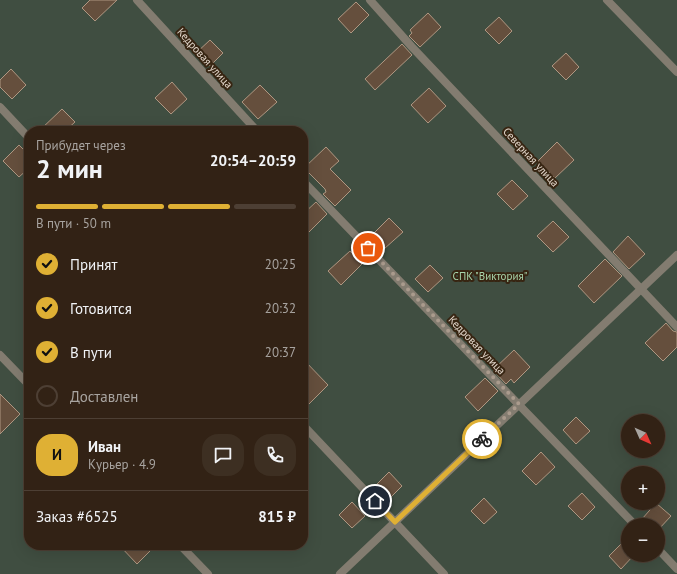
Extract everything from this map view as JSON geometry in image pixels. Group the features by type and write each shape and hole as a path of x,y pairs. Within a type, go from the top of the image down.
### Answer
{"street":[{"name":"Кедровая улица","path":"137,0 252,126"},
{"name":"Северная улица","path":"370,0 412,47 677,327"},
{"path":"607,0 677,72"},
{"path":"0,107 24,133"},
{"name":"Кедровая улица","path":"308,186 628,518"},
{"path":"340,574 677,255"},
{"path":"0,355 24,380"},
{"path":"308,430 444,574"},
{"path":"185,550 208,574"},
{"path":"665,556 677,568"}],"green space":[{"name":"СПК \"Виктория\"","path":"0,0 677,0 677,574 0,574"}],"building":[{"path":"90,0 117,0 95,21 82,8"},
{"path":"356,2 369,15 351,33 338,19"},
{"path":"428,13 441,27 420,47 409,36 412,33 410,30"},
{"path":"499,17 512,31 499,44 485,30"},
{"path":"210,40 223,53 210,66 196,53"},
{"path":"402,44 412,55 375,90 365,79"},
{"path":"566,53 579,67 566,80 552,66"},
{"path":"11,69 26,85 12,99 0,87 0,80"},
{"path":"172,82 187,99 171,114 155,98"},
{"path":"260,85 277,102 258,119 242,102"},
{"path":"429,88 446,106 428,123 411,105"},
{"path":"62,109 75,122 71,126 44,126"},
{"path":"557,142 574,160 555,178 538,161"},
{"path":"19,145 24,150 24,172 19,177 3,161"},
{"path":"326,147 339,161 330,169 351,190 335,206 323,194 326,192 325,189 308,172 308,164"},
{"path":"512,180 528,196 513,210 497,194"},
{"path":"316,202 327,214 308,233 308,209"},
{"path":"389,218 403,232 384,249 371,236"},
{"path":"553,221 569,237 553,252 537,236"},
{"path":"628,236 645,254 629,269 613,252"},
{"path":"350,251 362,264 341,285 328,271"},
{"path":"605,259 622,276 594,303 578,286"},
{"path":"430,265 443,278 428,292 415,279"},
{"path":"666,323 673,331 677,332 677,347 663,361 645,343"},
{"path":"514,350 530,367 514,383 511,379 506,384 493,370"},
{"path":"308,364 328,385 308,405"},
{"path":"485,378 498,391 478,411 465,397"},
{"path":"0,394 20,414 0,434"},
{"path":"576,417 590,431 576,444 563,430"},
{"path":"541,452 555,467 536,485 522,471"},
{"path":"389,472 402,486 389,499 376,485"},
{"path":"582,493 595,507 582,520 568,506"},
{"path":"484,498 497,512 484,524 471,511"},
{"path":"352,502 365,516 352,528 339,515"},
{"path":"650,510 664,510 671,516 665,522 665,518 643,518"},
{"path":"621,544 621,562 628,562 621,569 609,556"},
{"path":"124,550 151,550 137,564"}],"way so far":[{"path":"368,248 519,404 482,439"}],"route":[{"path":"375,501 395,522 482,439"}]}
